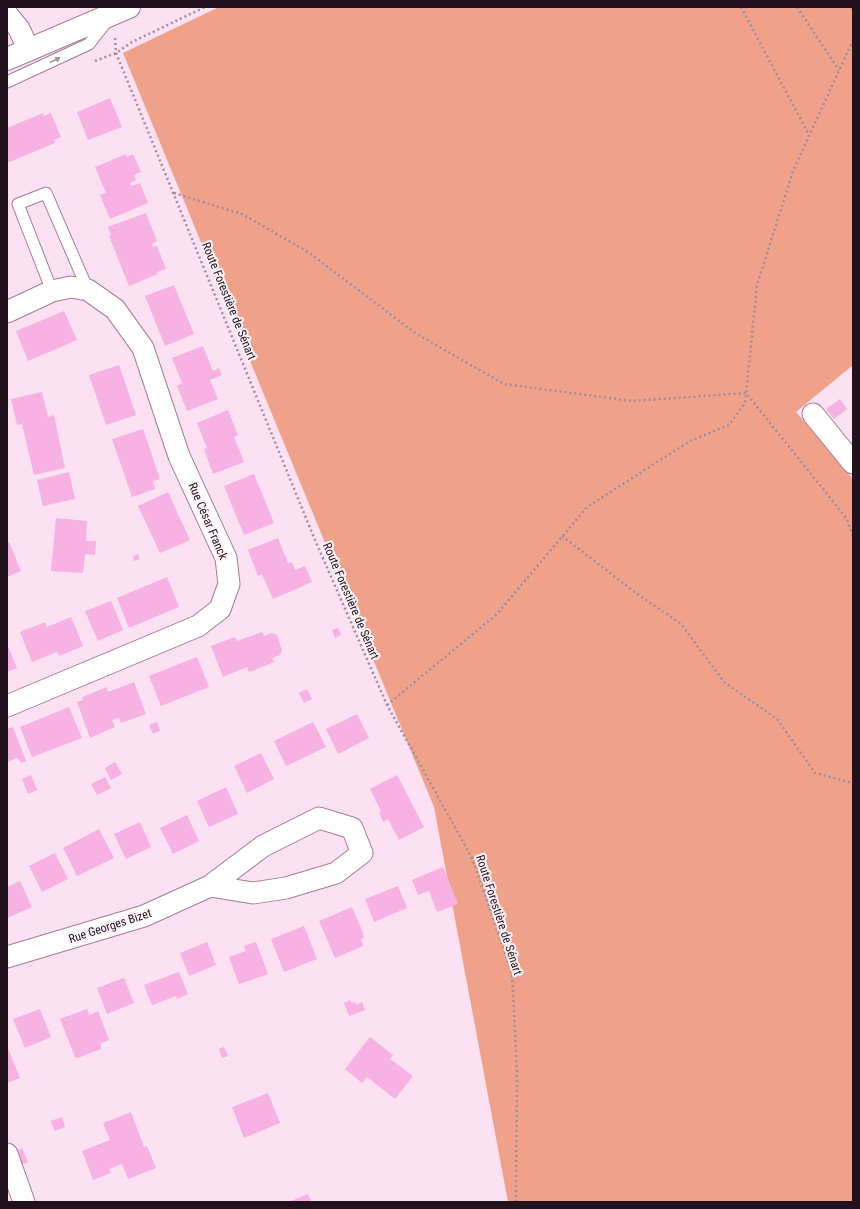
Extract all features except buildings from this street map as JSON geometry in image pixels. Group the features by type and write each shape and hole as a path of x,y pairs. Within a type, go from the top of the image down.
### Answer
{"main road":[{"path":"7,59 119,9"}],"street":[{"path":"7,14 19,29 29,50"},
{"path":"7,312 52,291 71,287 88,290"},
{"name":"Rue César Franck","path":"7,706 198,626 220,609 229,584 226,558 179,456 143,348 115,309 88,290"},
{"path":"813,414 853,463"},
{"name":"Rue Georges Bizet","path":"7,957 144,916 210,886 263,846 318,818 352,828 362,853 336,873 286,888 253,893 210,886"},
{"path":"7,1154 24,1202"}],"lane":[{"path":"7,82 89,44 119,9"},
{"path":"29,50 32,71"},
{"path":"52,291 18,204 46,193 88,290"}],"path":[{"path":"94,61 116,53 132,42 205,7"},
{"path":"741,7 810,136"},
{"path":"796,7 839,70"},
{"path":"852,7 853,12"},
{"name":"Route Forestière de Sénart","path":"119,9 116,53 316,540 386,705 472,858 512,973 517,1074 516,1202"},
{"path":"386,705 497,614 587,507 690,441 729,426 746,403 758,285 793,172 853,40"},
{"path":"174,192 242,214 308,252 415,333 504,384 632,401 746,393"},
{"path":"746,393 847,519 853,537"},
{"path":"562,536 636,593 681,624 724,682 777,719 815,773 853,783"}],"shaded area":[{"path":"219,7 853,7 853,365 796,412 853,479 853,1202 508,1202 434,807 123,53"}]}
